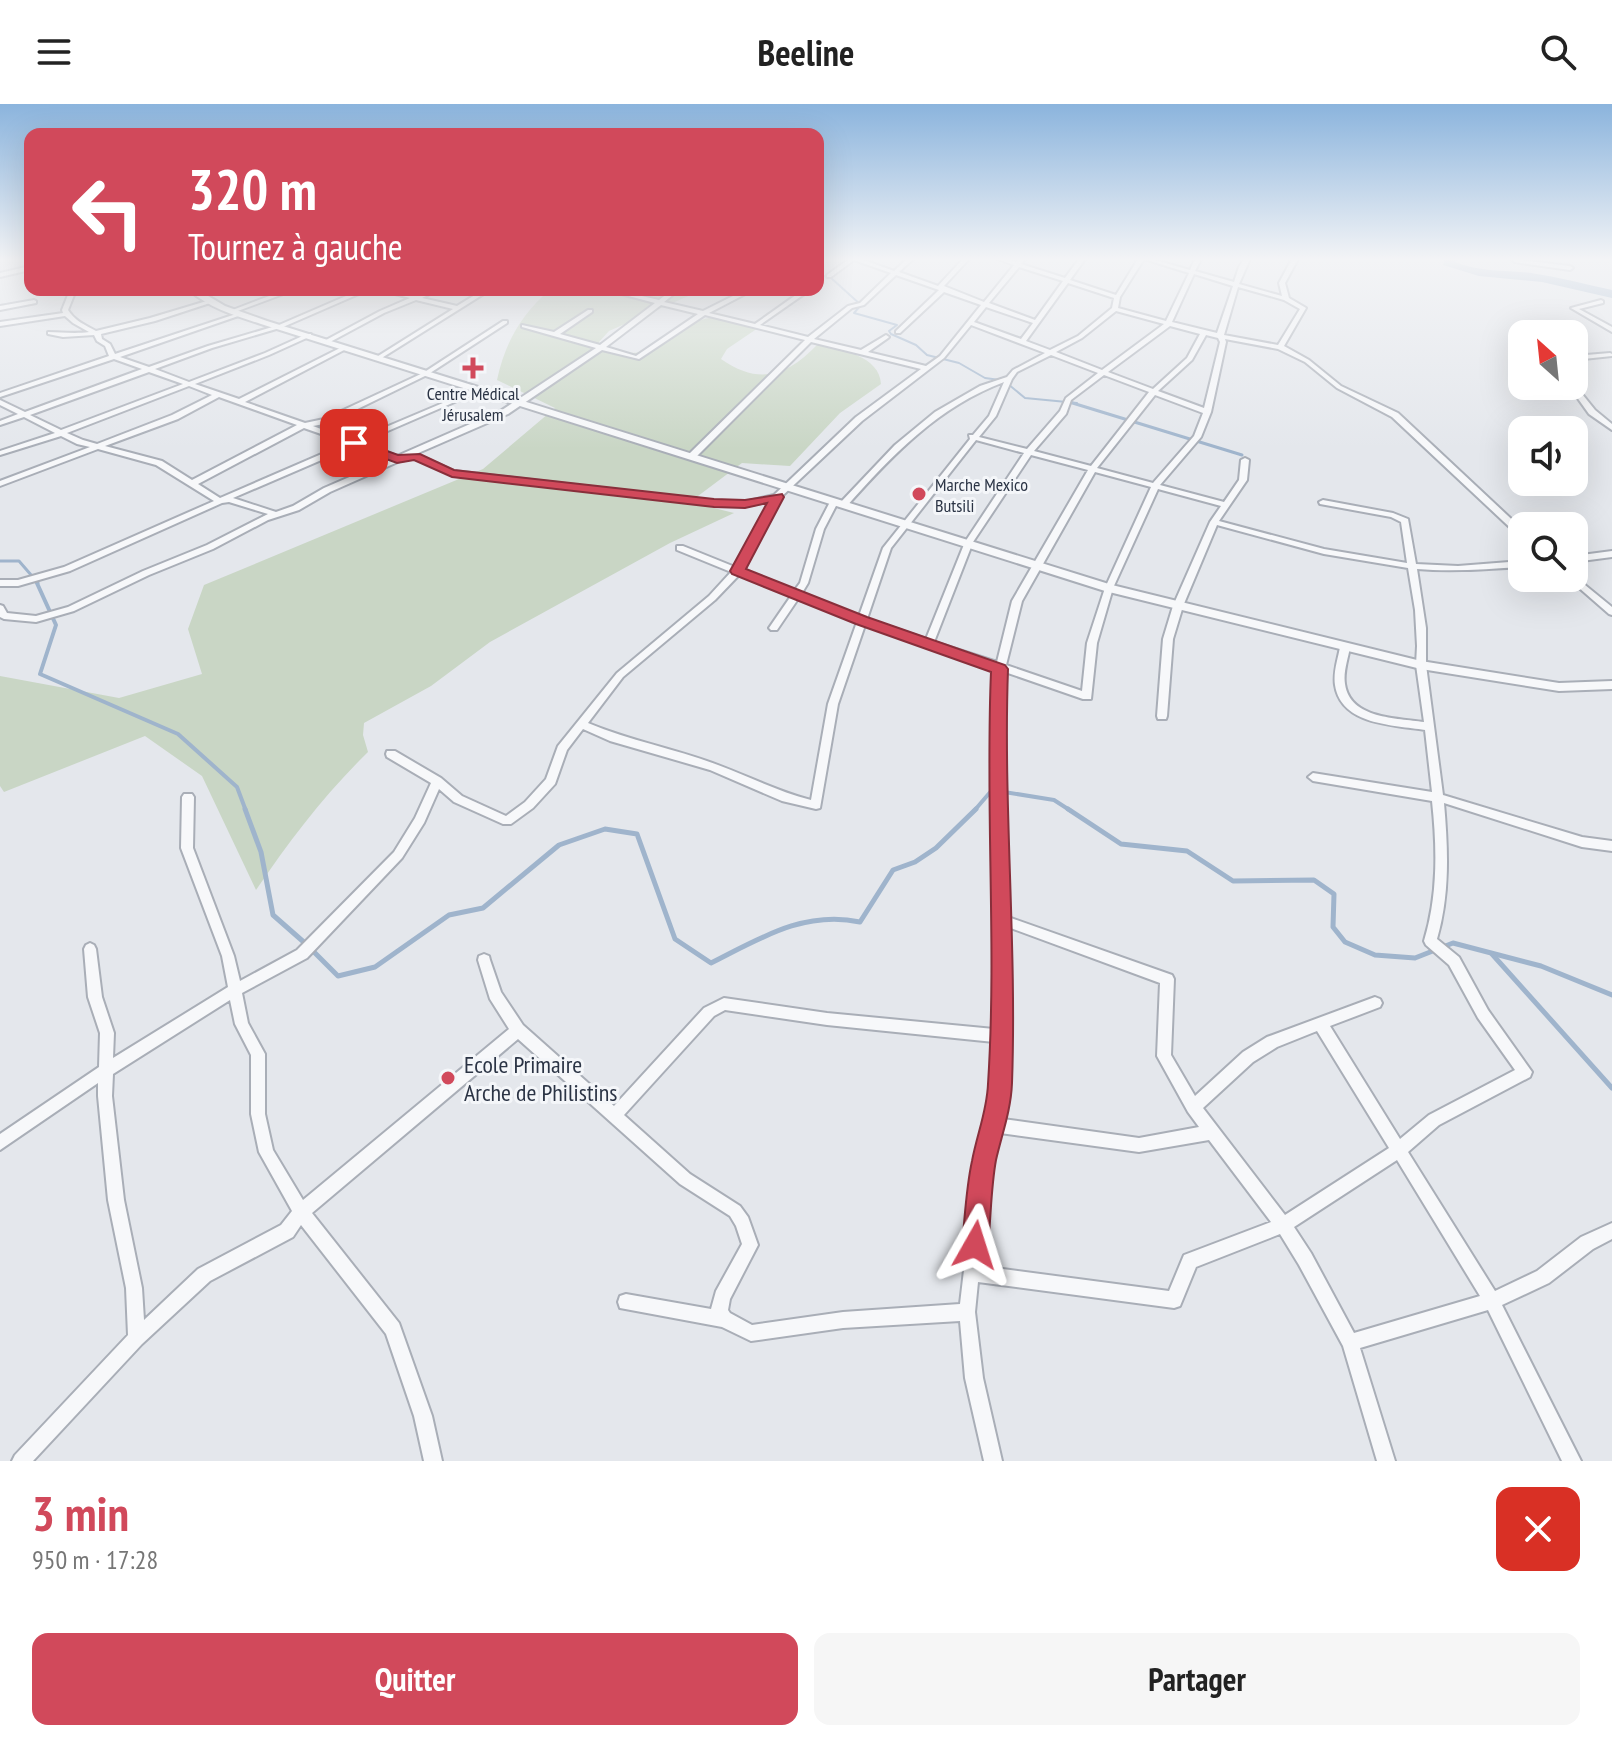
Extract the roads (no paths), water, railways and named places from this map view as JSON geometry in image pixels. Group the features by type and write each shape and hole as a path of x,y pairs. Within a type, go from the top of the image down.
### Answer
{"street":[{"path":"74,322 99,335 99,340 108,345 112,356 397,459 416,456 452,473 694,502 745,504 777,497"},
{"path":"50,333 70,337 132,322"},
{"path":"0,395 208,322"},
{"path":"269,322 1109,588 1421,665 1559,687 1611,686"},
{"path":"0,423 210,347 290,322"},
{"path":"328,341 366,322"},
{"path":"378,358 434,322"},
{"path":"191,484 302,426 326,421 425,374 504,322"},
{"path":"554,335 573,322"},
{"path":"0,608 4,616 43,617 210,547 275,514 296,508 327,490 522,403 634,322"},
{"path":"524,326 637,358 690,322"},
{"path":"745,322 925,368"},
{"path":"757,325 761,322"},
{"path":"692,456 810,339 831,322"},
{"path":"898,332 907,322"},
{"path":"1022,342 1036,322"},
{"path":"581,724 614,738 713,767 786,798 816,805 833,704 887,548 972,437 992,416 1015,371 1080,337 1098,322"},
{"path":"1162,322 1280,347 1307,361 1339,387 1395,415 1508,521"},
{"path":"680,548 862,621 1087,696 1092,643 1109,588 1155,486 1196,438 1207,412 1223,342 1220,333 1224,322"},
{"path":"1280,347 1295,322"},
{"path":"391,754 437,781 458,799 507,821 529,805 551,781 557,758 620,675 712,598 737,571 777,497 859,419 940,358 972,323 1151,394 1207,412"},
{"path":"929,643 969,542 1028,453 1063,412 1067,401 1168,324"},
{"path":"993,1461 974,1378 967,1312 984,1161 995,1125 1002,1036 998,790 1000,669 1017,601 1092,470 1151,394 1190,359 1204,333"},
{"path":"0,453 61,433 309,335"},
{"path":"863,352 886,337"},
{"path":"241,401 344,348"},
{"path":"1588,357 1611,356"},
{"path":"774,628 804,583 820,529 839,504 907,436 942,409 1009,378"},
{"path":"0,583 26,581 67,569 478,390"},
{"path":"0,484 175,417 217,395"},
{"path":"1583,400 1612,428"},
{"path":"0,402 61,433 159,463 220,501 229,499 275,514"},
{"path":"972,437 1223,504"},
{"path":"1162,716 1168,639 1178,606 1223,504 1243,480 1245,460"},
{"path":"972,1273 1174,1300 1190,1261 1283,1225 1398,1151 1434,1120 1525,1072 1483,1014 1454,961 1430,941 1436,929 1442,863 1421,665 1424,636 1405,521 1323,502"},
{"path":"1214,522 1294,545 1414,566 1458,569 1508,565"},
{"path":"1588,557 1612,554"},
{"path":"1588,591 1612,612"},
{"path":"1345,647 1340,684 1344,702 1358,713 1428,727"},
{"path":"1313,777 1437,797 1582,842 1612,846"},
{"path":"0,1143 237,989 302,954 398,855 420,820 437,781"},
{"path":"188,797 187,848 228,956 242,1024 258,1054 258,1114 266,1152 301,1212 393,1329 423,1416 433,1461"},
{"path":"1002,920 1167,979 1164,1056 1193,1107 1283,1225 1350,1343 1386,1461"},
{"path":"90,949 95,997 107,1033 104,1074 116,1200 134,1288 136,1338"},
{"path":"484,960 495,995 518,1030 685,1179 735,1211 743,1222 750,1245 722,1297 719,1311 724,1319"},
{"path":"1193,1107 1248,1057 1272,1042 1375,1003"},
{"path":"614,1116 709,1012 724,1004 827,1019 1002,1036"},
{"path":"1320,1023 1492,1301 1572,1461"},
{"path":"21,1461 136,1338 204,1275 287,1231 301,1212 518,1030"},
{"path":"995,1125 1139,1145 1212,1132"},
{"path":"1350,1343 1492,1301 1543,1277 1587,1243 1612,1231"},
{"path":"626,1302 724,1319 751,1333 843,1320 967,1312"}],"waterway":[{"path":"887,322 897,325 889,331 891,334 916,345 927,355 959,363 985,378 1000,380"},
{"path":"1008,384 1025,398 1070,402"},
{"path":"1066,401 1070,402"},
{"path":"1070,402 1077,403"},
{"path":"1070,402 1242,455"},
{"path":"0,561 19,561 38,583"},
{"path":"36,581 56,625 40,674 178,734 237,787 246,811"},
{"path":"974,811 992,790 1054,800 1071,811"},
{"path":"245,809 261,852 273,915 306,944"},
{"path":"1068,809 1121,844 1187,851 1233,881 1314,880 1334,894 1333,927 1345,942 1375,955 1415,958 1453,943 1541,966 1612,995"},
{"path":"312,950 338,976 375,967 449,915 483,908 559,845 605,829 637,834 675,939 711,963 764,936 801,923 839,919 860,922 893,870 915,862 936,848 974,811"},
{"path":"1492,954 1612,1088"}],"place":[{"name":"Centre Médical Jérusalem","path":"473,368"},
{"name":"Marche Mexico Butsili","path":"919,494"},
{"name":"Ecole Primaire Arche de Philistins","path":"448,1078"}]}
